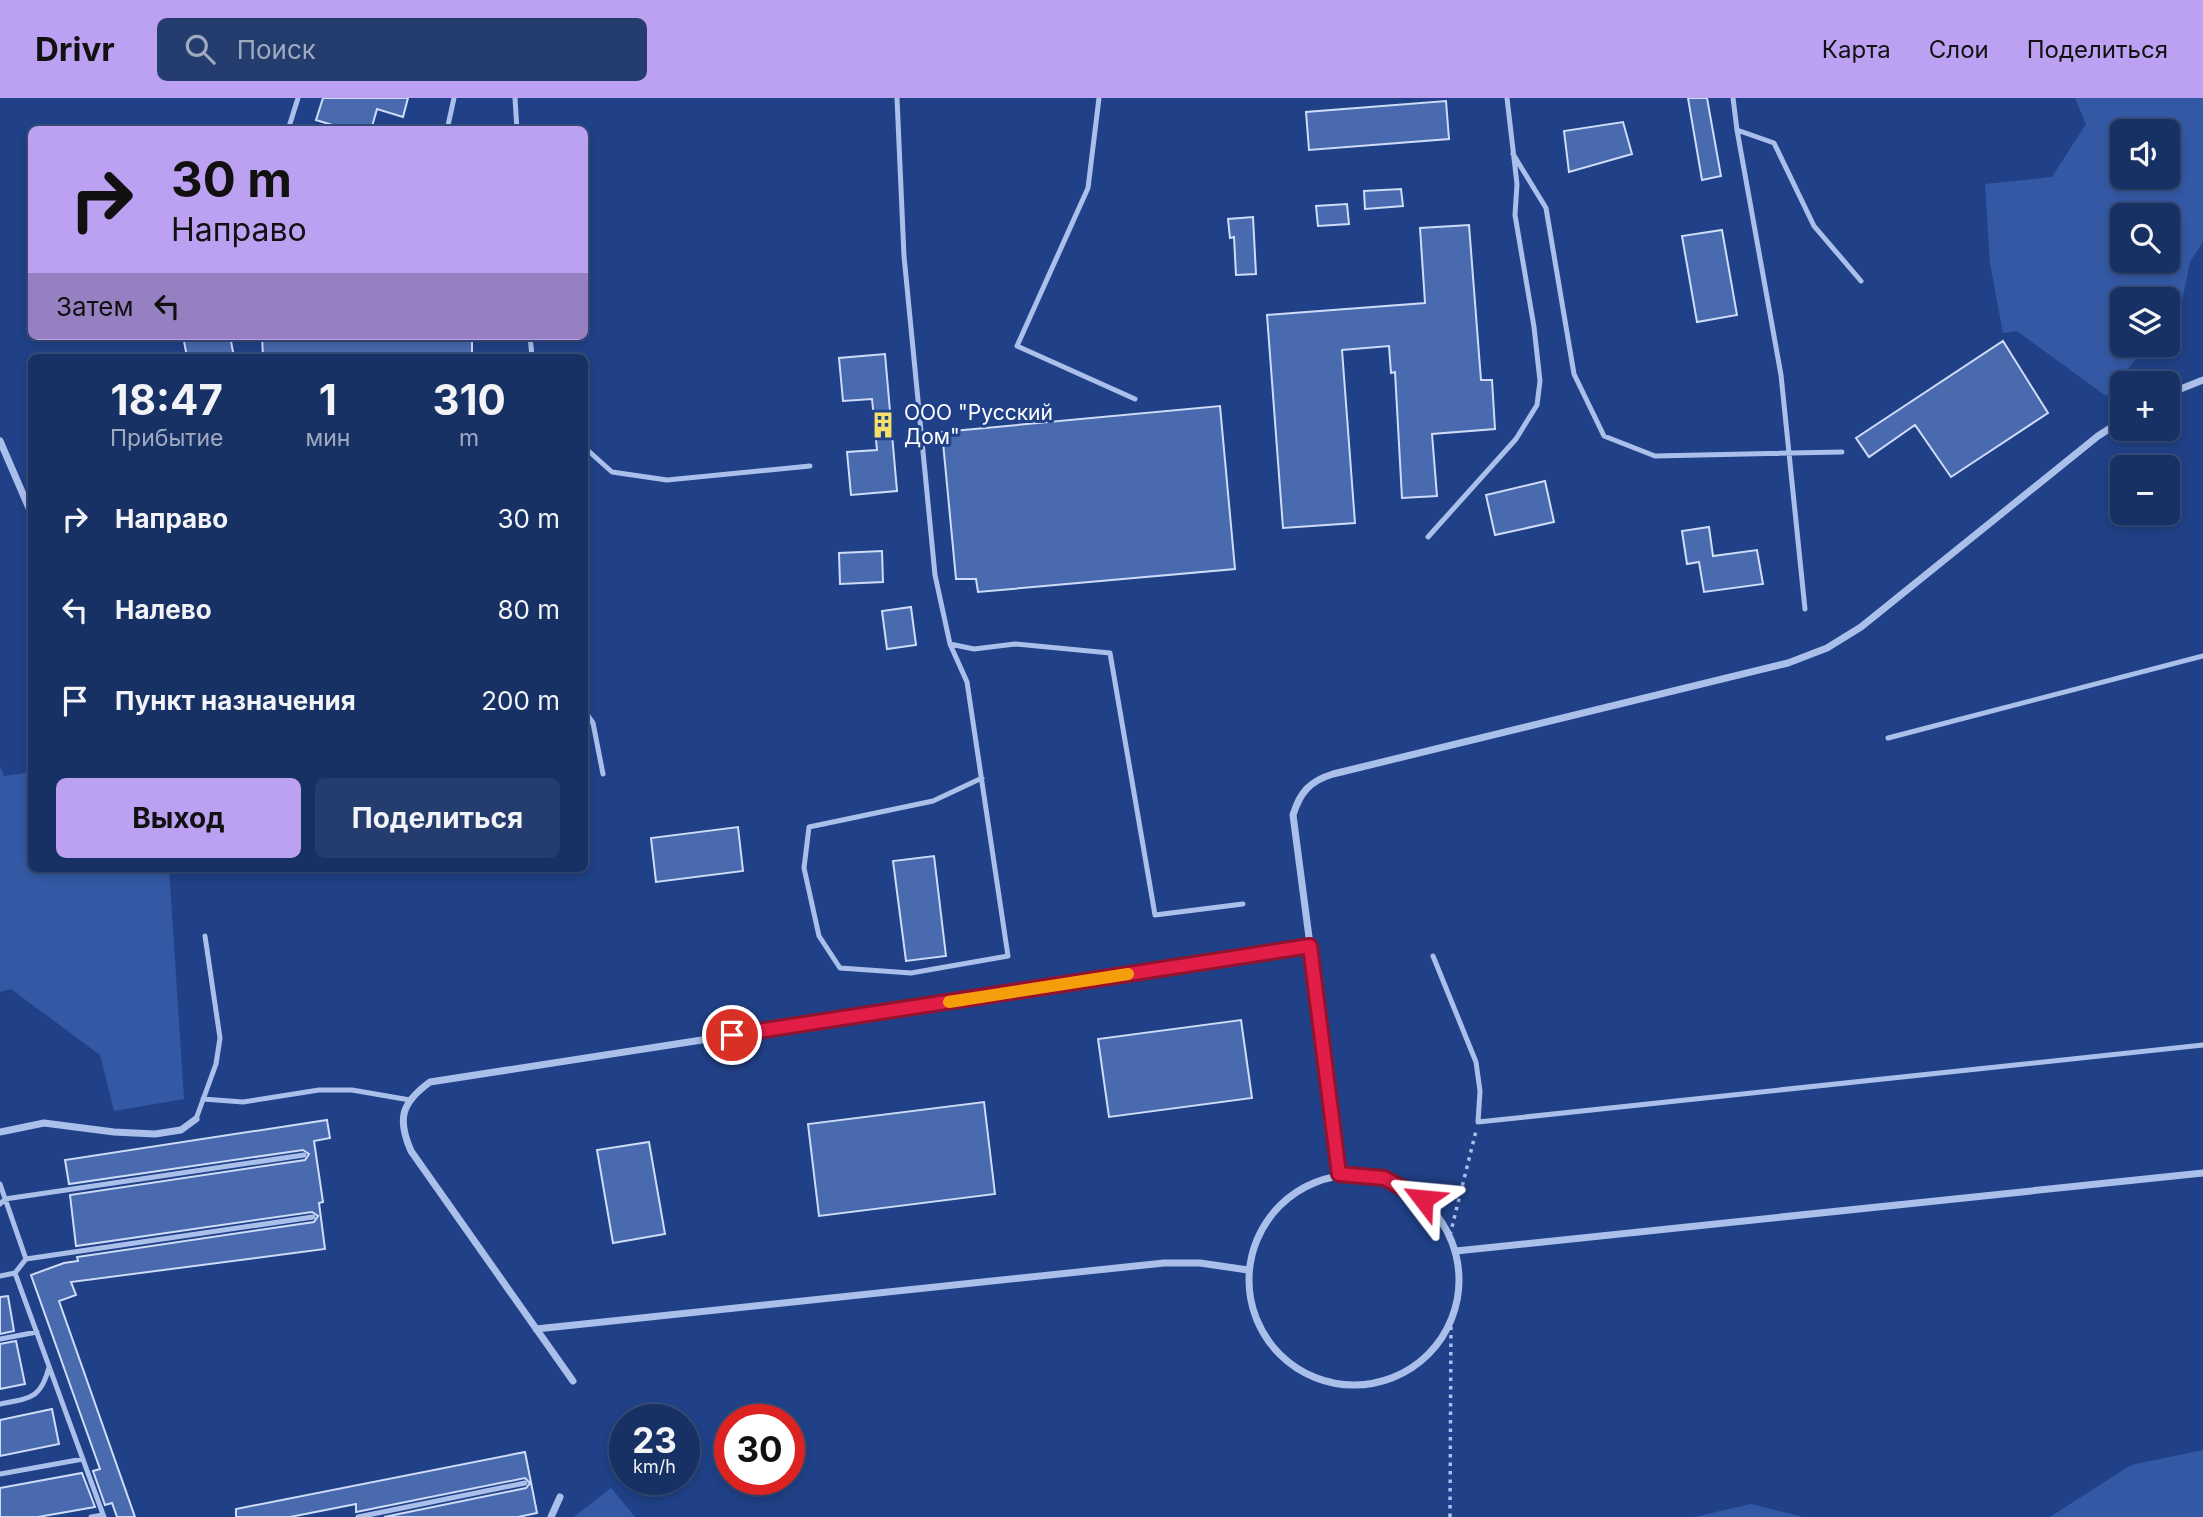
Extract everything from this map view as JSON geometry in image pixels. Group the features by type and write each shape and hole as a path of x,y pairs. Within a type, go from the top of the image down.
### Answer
{"street":[{"path":"2180,389 2203,380"},
{"path":"1339,1174 1293,815 1302,794 1318,779 1788,663 1827,648 1861,627 2110,428"},
{"path":"0,441 28,506"},
{"path":"573,1381 411,1151 403,1132 403,1112 413,1094 430,1082 1310,946"},
{"path":"0,1132 44,1123 155,1134 181,1130 196,1119"},
{"path":"1456,1251 2203,1173"},
{"path":"1339,1174 1384,1178 1423,1199 1450,1235 1456,1251 1460,1287 1451,1322 1427,1357 1391,1379 1349,1386 1307,1375 1274,1349 1253,1312 1248,1270 1262,1225 1295,1191 1339,1174"},
{"path":"536,1329 1164,1263 1200,1263 1248,1270"},
{"path":"551,1517 560,1497"}],"lane":[{"path":"289,126 298,98"},
{"path":"448,126 454,98"},
{"path":"515,98 517,126"},
{"path":"897,98 904,256 935,575 950,644 967,682 982,778 1008,956 911,973 840,968 819,936 804,868 809,827 933,801 982,778"},
{"path":"1099,98 1088,188 1017,346 1135,399"},
{"path":"1428,537 1516,439 1537,405 1540,381 1534,327 1515,215 1517,184 1507,98"},
{"path":"1733,98 1782,375 1805,609"},
{"path":"1737,130 1774,144 1814,226 1861,281"},
{"path":"1513,154 1546,208 1574,374 1604,436 1654,456 1842,452"},
{"path":"588,451 612,472 667,480 810,466"},
{"path":"950,644 974,649 1015,644 1110,653 1155,915 1243,904"},
{"path":"1888,738 2203,656"},
{"path":"588,716 593,723 603,775"},
{"path":"196,1119 216,1064 220,1038 205,936"},
{"path":"1433,956 1476,1062 1480,1091 1478,1122 2203,1045"},
{"path":"203,1099 243,1102 319,1090 352,1090 410,1100"},
{"path":"3,1201 304,1155"},
{"path":"0,1184 3,1201 26,1259"},
{"path":"0,1276 15,1273 26,1259 313,1217"},
{"path":"15,1273 104,1516 91,1517"},
{"path":"0,1339 37,1332"},
{"path":"0,1404 32,1397 44,1386 49,1367"},
{"path":"0,1474 83,1459"},
{"path":"358,1517 525,1483"}],"path":[{"path":"1450,1235 1478,1122"},
{"path":"1450,1517 1451,1322"}],"shaded area":[{"path":"2075,98 2203,98 2203,242 2190,262 2180,303 2180,287 2110,287 2110,357 2137,357 2126,371 2110,371 2110,391 2106,396 2017,331 2003,333 1990,263 1985,184 2052,177 2086,124"},
{"path":"0,767 4,776 28,772 28,872 169,872 184,1099 114,1111 100,1055 11,989 0,992"},
{"path":"2203,1450 2203,1517 2050,1517 2131,1465"},
{"path":"609,1490 609,1495 617,1495 635,1517 574,1517"},
{"path":"1751,1504 1803,1517 1694,1517"}],"building":[{"path":"323,98 408,98 403,117 377,109 372,126 336,126 316,120"},
{"path":"1688,98 1707,98 1721,176 1702,180"},
{"path":"1446,101 1449,139 1309,150 1306,112"},
{"path":"1623,122 1632,154 1569,172 1564,131"},
{"path":"1401,189 1403,206 1365,209 1364,191"},
{"path":"1347,204 1349,224 1318,226 1316,206"},
{"path":"1253,217 1256,274 1236,275 1234,237 1230,238 1228,219"},
{"path":"1469,225 1481,380 1492,380 1495,429 1432,434 1437,496 1402,498 1395,372 1391,373 1389,346 1342,350 1355,523 1283,528 1267,315 1425,303 1420,228"},
{"path":"1722,230 1737,315 1697,322 1682,236"},
{"path":"184,340 231,340 233,354 186,354"},
{"path":"262,340 472,340 472,354 263,354"},
{"path":"2003,341 2048,413 1951,477 1915,425 1869,457 1856,438"},
{"name":"ООО \"Русский Дом\"","path":"885,354 897,491 851,495 847,452 877,450 872,399 843,401 839,358"},
{"path":"1220,406 1235,569 978,592 976,579 956,579 942,432"},
{"path":"1545,481 1554,522 1495,535 1486,495"},
{"path":"1709,527 1713,556 1757,550 1763,584 1704,592 1699,562 1687,564 1682,531"},
{"path":"882,551 883,582 840,584 839,553"},
{"path":"911,607 916,645 887,649 882,611"},
{"path":"738,827 743,871 656,882 651,838"},
{"path":"934,856 946,956 906,961 893,861"},
{"path":"1241,1020 1252,1098 1109,1117 1098,1039"},
{"path":"984,1102 995,1194 819,1216 808,1124"},
{"path":"327,1120 330,1138 314,1141 323,1202 319,1203 325,1249 71,1282 76,1295 59,1301 135,1517 117,1517 112,1503 105,1505 93,1471 100,1469 31,1275 78,1261 77,1257 314,1222 318,1216 312,1212 76,1246 70,1195 305,1160 309,1154 303,1150 69,1184 65,1160"},
{"path":"649,1142 665,1234 613,1243 597,1150"},
{"path":"8,1296 14,1331 0,1334 0,1297"},
{"path":"16,1341 25,1384 0,1389 0,1344"},
{"path":"52,1409 59,1444 0,1456 0,1420"},
{"path":"525,1452 537,1513 518,1517 384,1517 526,1488 530,1483 525,1478 356,1512 356,1504 290,1517 236,1517 236,1509"},
{"path":"82,1473 95,1507 38,1517 0,1517 0,1488"}],"slow traffic":[{"path":"949,1002 1128,974"}],"place":[{"name":"ООО \"Русский Дом\"","path":"883,425"}],"route":[{"path":"732,1035 1310,946 1339,1174 1384,1178 1423,1199"}]}
